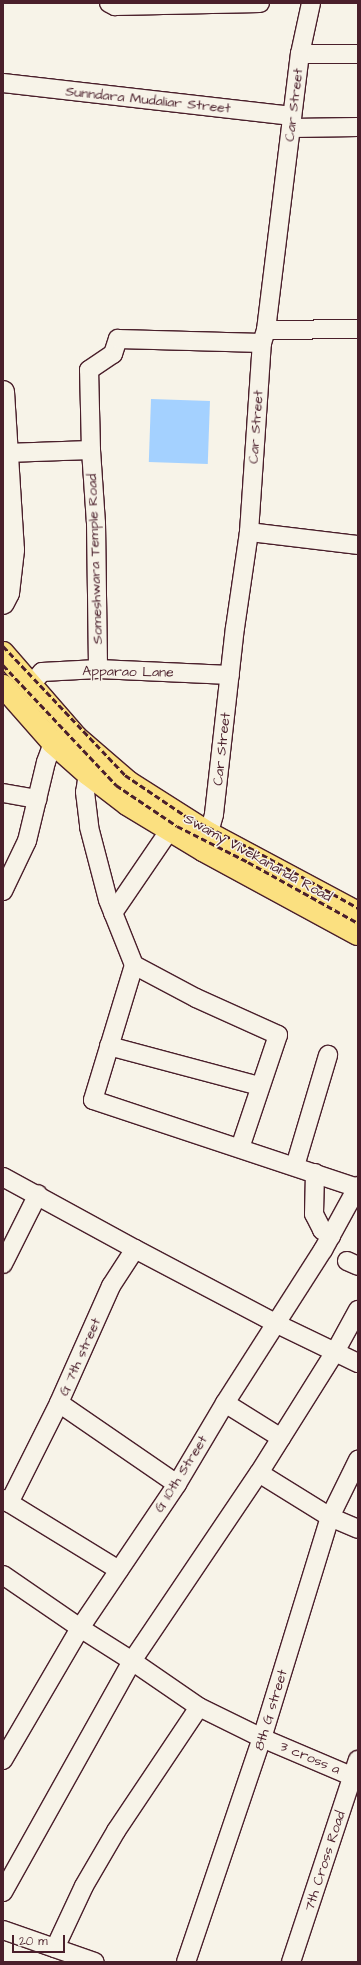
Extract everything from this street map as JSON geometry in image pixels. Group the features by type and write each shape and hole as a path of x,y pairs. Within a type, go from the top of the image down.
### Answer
{"main road":[{"name":"Swamy Vivekananda Road","path":"3,653 76,737 128,782 206,842 358,934"},
{"name":"Swamy Vivekananda Road","path":"3,686 53,743 88,774 127,804 169,831 206,842 358,913"}],"street":[{"path":"109,3 115,6 260,3"},
{"name":"Car Street","path":"206,842 214,814 235,628 249,532 264,336 300,54 311,3"},
{"path":"300,54 358,54"},
{"name":"Sunndara Mudaliar Street","path":"3,83 292,122 358,127"},
{"path":"264,336 358,329"},
{"name":"Someshwara Temple Road","path":"98,669 96,523 88,370 113,354 118,339 264,336"},
{"path":"3,392 13,550 8,593 3,603"},
{"path":"6,454 91,450"},
{"path":"249,532 358,545"},
{"name":"Apparao Lane","path":"31,685 42,672 98,669 230,675"},
{"path":"3,891 27,841 46,762 53,743"},
{"path":"88,774 85,792 89,827 108,900 134,965 93,1100 358,1187"},
{"path":"3,793 37,799"},
{"path":"113,913 169,831"},
{"path":"134,965 196,998 278,1035 259,1086 240,1148"},
{"path":"110,1046 259,1086"},
{"path":"295,1166 328,1054"},
{"path":"315,1172 314,1214 322,1230 331,1236"},
{"path":"3,1177 38,1194 134,1249 277,1324 358,1364"},
{"name":"G 10th Street","path":"3,1760 80,1628 177,1484 224,1403 277,1324 331,1236 358,1187"},
{"path":"3,1264 38,1194"},
{"name":"G 7th street","path":"134,1249 111,1286 60,1403 177,1484"},
{"path":"3,1892 132,1661 259,1473 335,1352 358,1310"},
{"path":"60,1403 6,1501 119,1570"},
{"path":"224,1403 280,1438"},
{"name":"8th G street","path":"186,1962 262,1738 330,1517 358,1460"},
{"path":"259,1473 330,1517 358,1529"},
{"name":"3 cross a","path":"3,1575 199,1707 262,1738 356,1772"},
{"path":"55,1948 84,1886 116,1831 199,1707"},
{"name":"7th Cross Road","path":"291,1962 356,1772"},
{"path":"3,1930 95,1962"}],"water":[{"path":"151,399 210,401 208,464 149,462"}],"railway":[{"path":"3,646 125,775 184,815 254,850 358,908"},
{"path":"3,665 116,785 177,826 248,862 358,923"}]}
